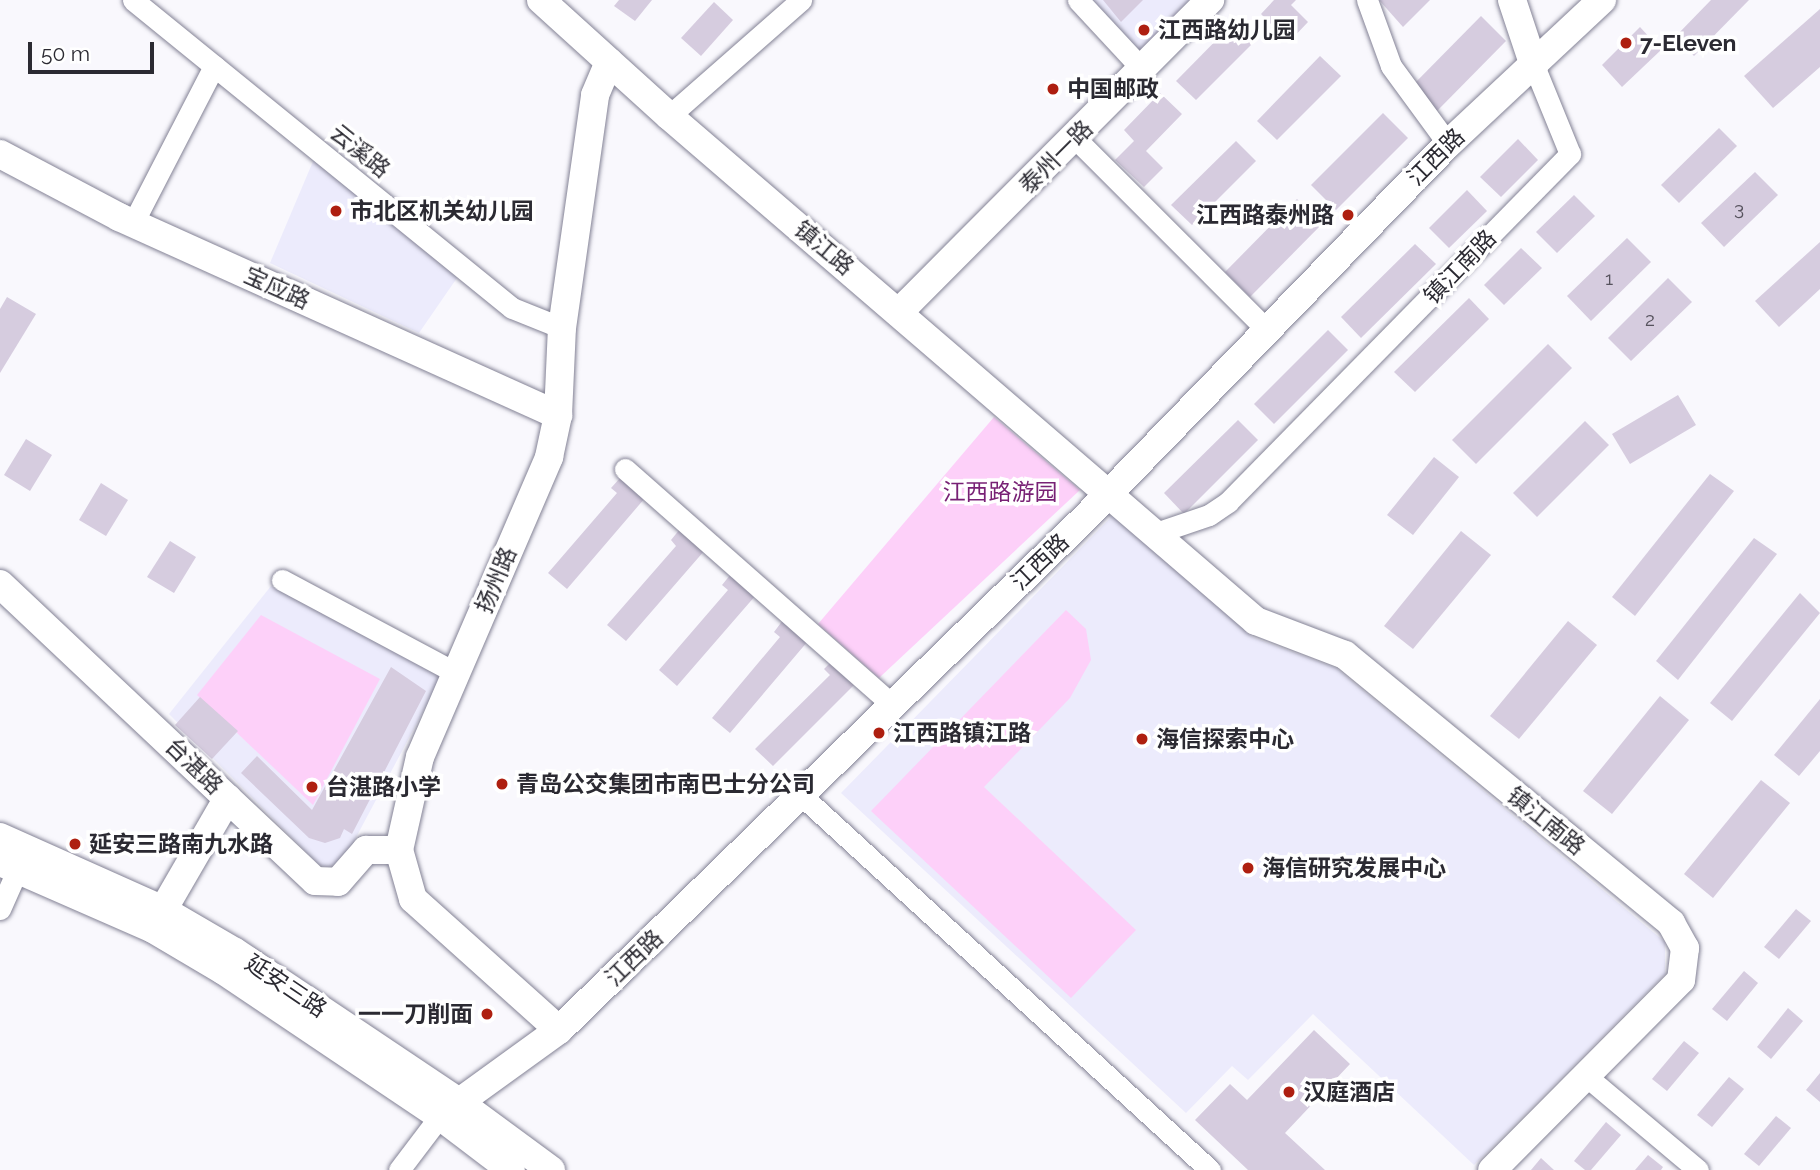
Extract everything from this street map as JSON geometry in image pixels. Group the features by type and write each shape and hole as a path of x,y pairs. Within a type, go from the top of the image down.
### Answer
{"street":[{"name":"云溪路","path":"134,0 512,308 562,328"},
{"name":"镇江路","path":"541,0 669,116 1110,493"},
{"path":"669,116 801,0"},
{"path":"1078,0 1143,70"},
{"name":"泰州一路","path":"899,312 1210,0"},
{"path":"1367,0 1391,66 1448,144"},
{"path":"1512,0 1534,66"},
{"name":"江西路","path":"448,1108 559,1030 1110,493 1448,144 1602,0"},
{"name":"扬州路","path":"559,1030 413,900 399,850 420,757 549,457 558,415 562,328 595,95 609,62"},
{"path":"133,223 214,66"},
{"name":"镇江南路","path":"1156,533 1209,515 1228,502 1570,154 1534,66"},
{"path":"1075,138 1267,330"},
{"name":"宝应路","path":"0,154 133,223 558,415"},
{"path":"625,469 893,705"},
{"name":"镇江南路","path":"1110,493 1256,621 1345,655 1671,923 1685,948 1681,980 1492,1170"},
{"path":"282,580 456,673"},
{"name":"台湛路","path":"0,584 315,881 338,882 366,850 399,850"},
{"path":"801,795 1210,1170"},
{"path":"163,910 228,798"},
{"name":"延安三路","path":"0,837 14,860 153,929 551,1170"},
{"path":"0,909 14,860"},
{"name":"延安三路","path":"14,860 163,910 235,952 448,1108 511,1170"},
{"path":"1587,1076 1698,1170"},
{"path":"400,1170 448,1108"}],"shaded area":[{"name":"江西路幼儿园","path":"1089,0 1200,0 1144,59"},
{"name":"市北区机关幼儿园","path":"314,159 459,275 419,333 270,263"},
{"name":"海信研究发展中心","path":"1114,514 1252,637 1336,668 1665,942 1665,974 1474,1165 1313,1014 1248,1080 1232,1066 1186,1113 841,793"},
{"name":"台湛路小学","path":"271,586 442,676 344,860 328,867 319,865 169,714"}],"green space":[{"name":"江西路游园","path":"994,417 1080,490 879,678 818,624"},
{"path":"1066,610 1086,629 1091,660 1070,698 984,787 1136,930 1071,998 871,811"},
{"path":"261,615 380,679 313,805 197,695"}],"building":[{"path":"619,0 652,0 635,21 614,6"},
{"path":"1103,0 1143,0 1121,22"},
{"path":"1274,0 1296,0 1291,5 1308,22 1289,42 1261,14"},
{"path":"1379,0 1430,0 1403,27"},
{"path":"1711,0 1749,0 1694,56 1675,37"},
{"path":"714,2 733,20 701,56 681,38"},
{"path":"1820,9 1820,67 1773,108 1744,76"},
{"path":"1240,16 1260,36 1196,100 1176,81"},
{"path":"1481,16 1506,41 1437,111 1412,86"},
{"path":"1640,27 1661,50 1622,87 1602,65"},
{"path":"1320,56 1341,76 1277,140 1257,121"},
{"path":"1160,93 1182,114 1146,151 1163,168 1144,187 1115,160 1134,141 1124,130"},
{"path":"1383,113 1408,138 1336,210 1311,185"},
{"path":"1719,128 1737,146 1679,203 1661,185"},
{"path":"1518,139 1538,160 1501,197 1480,177"},
{"path":"1236,141 1256,161 1192,225 1171,205"},
{"path":"1755,172 1778,195 1724,247 1701,223"},
{"path":"1467,190 1487,211 1449,248 1429,228"},
{"path":"1574,195 1595,216 1557,253 1536,232"},
{"path":"1297,199 1322,224 1250,297 1225,272"},
{"path":"1627,238 1651,262 1591,321 1567,296"},
{"path":"1820,242 1820,289 1779,327 1755,301"},
{"path":"1415,244 1436,264 1361,338 1341,317"},
{"path":"1521,248 1542,268 1504,305 1484,285"},
{"path":"1668,278 1692,302 1631,361 1608,338"},
{"path":"7,297 36,314 0,373 0,309"},
{"path":"1469,298 1489,319 1415,392 1394,372"},
{"path":"1328,330 1348,350 1274,424 1254,404"},
{"path":"1548,344 1572,368 1476,464 1452,440"},
{"path":"1678,395 1696,425 1630,464 1612,434"},
{"path":"1238,420 1258,440 1184,514 1164,493"},
{"path":"1585,421 1609,445 1537,517 1513,493"},
{"path":"26,439 52,455 30,491 4,475"},
{"path":"1434,457 1459,477 1413,535 1387,515"},
{"path":"1710,474 1734,491 1635,616 1612,597"},
{"path":"621,477 645,498 567,589 548,573 617,493 611,488"},
{"path":"101,483 128,500 106,536 79,520"},
{"path":"680,529 705,550 626,641 607,625 676,546 671,540"},
{"path":"1461,531 1491,555 1413,649 1384,626"},
{"path":"1754,538 1777,554 1678,680 1656,661"},
{"path":"170,541 196,557 174,593 147,577"},
{"path":"731,574 756,595 677,686 659,670 728,590 722,585"},
{"path":"1800,593 1820,613 1732,721 1710,703"},
{"path":"783,620 808,641 730,733 712,718 780,637 774,632"},
{"path":"1568,621 1597,645 1519,739 1490,716"},
{"path":"835,658 858,681 773,766 755,749 830,675 824,669"},
{"path":"391,667 426,691 352,834 344,829 340,838 325,843 309,838 241,773 257,756 312,810"},
{"path":"1660,696 1689,720 1612,814 1583,791"},
{"path":"200,697 238,731 212,759 175,725"},
{"path":"1820,699 1820,751 1799,776 1774,755"},
{"path":"1761,780 1790,803 1713,898 1684,874"},
{"path":"1796,909 1811,921 1779,959 1764,947"},
{"path":"1744,971 1758,983 1727,1021 1712,1009"},
{"path":"1788,1008 1803,1021 1771,1059 1757,1047"},
{"name":"汉庭酒店","path":"1314,1030 1350,1064 1285,1133 1325,1170 1248,1170 1195,1120 1230,1084 1247,1100"},
{"path":"1684,1041 1699,1053 1667,1091 1652,1079"},
{"path":"1820,1073 1820,1102 1806,1090"},
{"path":"1729,1077 1744,1089 1712,1127 1697,1115"},
{"path":"1776,1116 1791,1128 1759,1166 1744,1154"},
{"path":"1606,1122 1621,1135 1591,1170 1585,1170 1574,1161"},
{"path":"1648,1155 1663,1167 1661,1170 1635,1170"},
{"path":"1541,1158 1554,1170 1531,1170"}],"place":[{"name":"江西路幼儿园","path":"1144,30"},
{"name":"7-Eleven","path":"1626,43"},
{"name":"中国邮政","path":"1053,89"},
{"name":"市北区机关幼儿园","path":"336,211"},
{"name":"江西路泰州路","path":"1348,215"},
{"name":"江西路镇江路","path":"879,733"},
{"name":"海信探索中心","path":"1142,739"},
{"name":"青岛公交集团市南巴士分公司","path":"502,784"},
{"name":"台湛路小学","path":"312,787"},
{"name":"延安三路南九水路","path":"75,844"},
{"name":"海信研究发展中心","path":"1248,868"},
{"name":"一一刀削面","path":"487,1014"},
{"name":"汉庭酒店","path":"1289,1092"}]}
